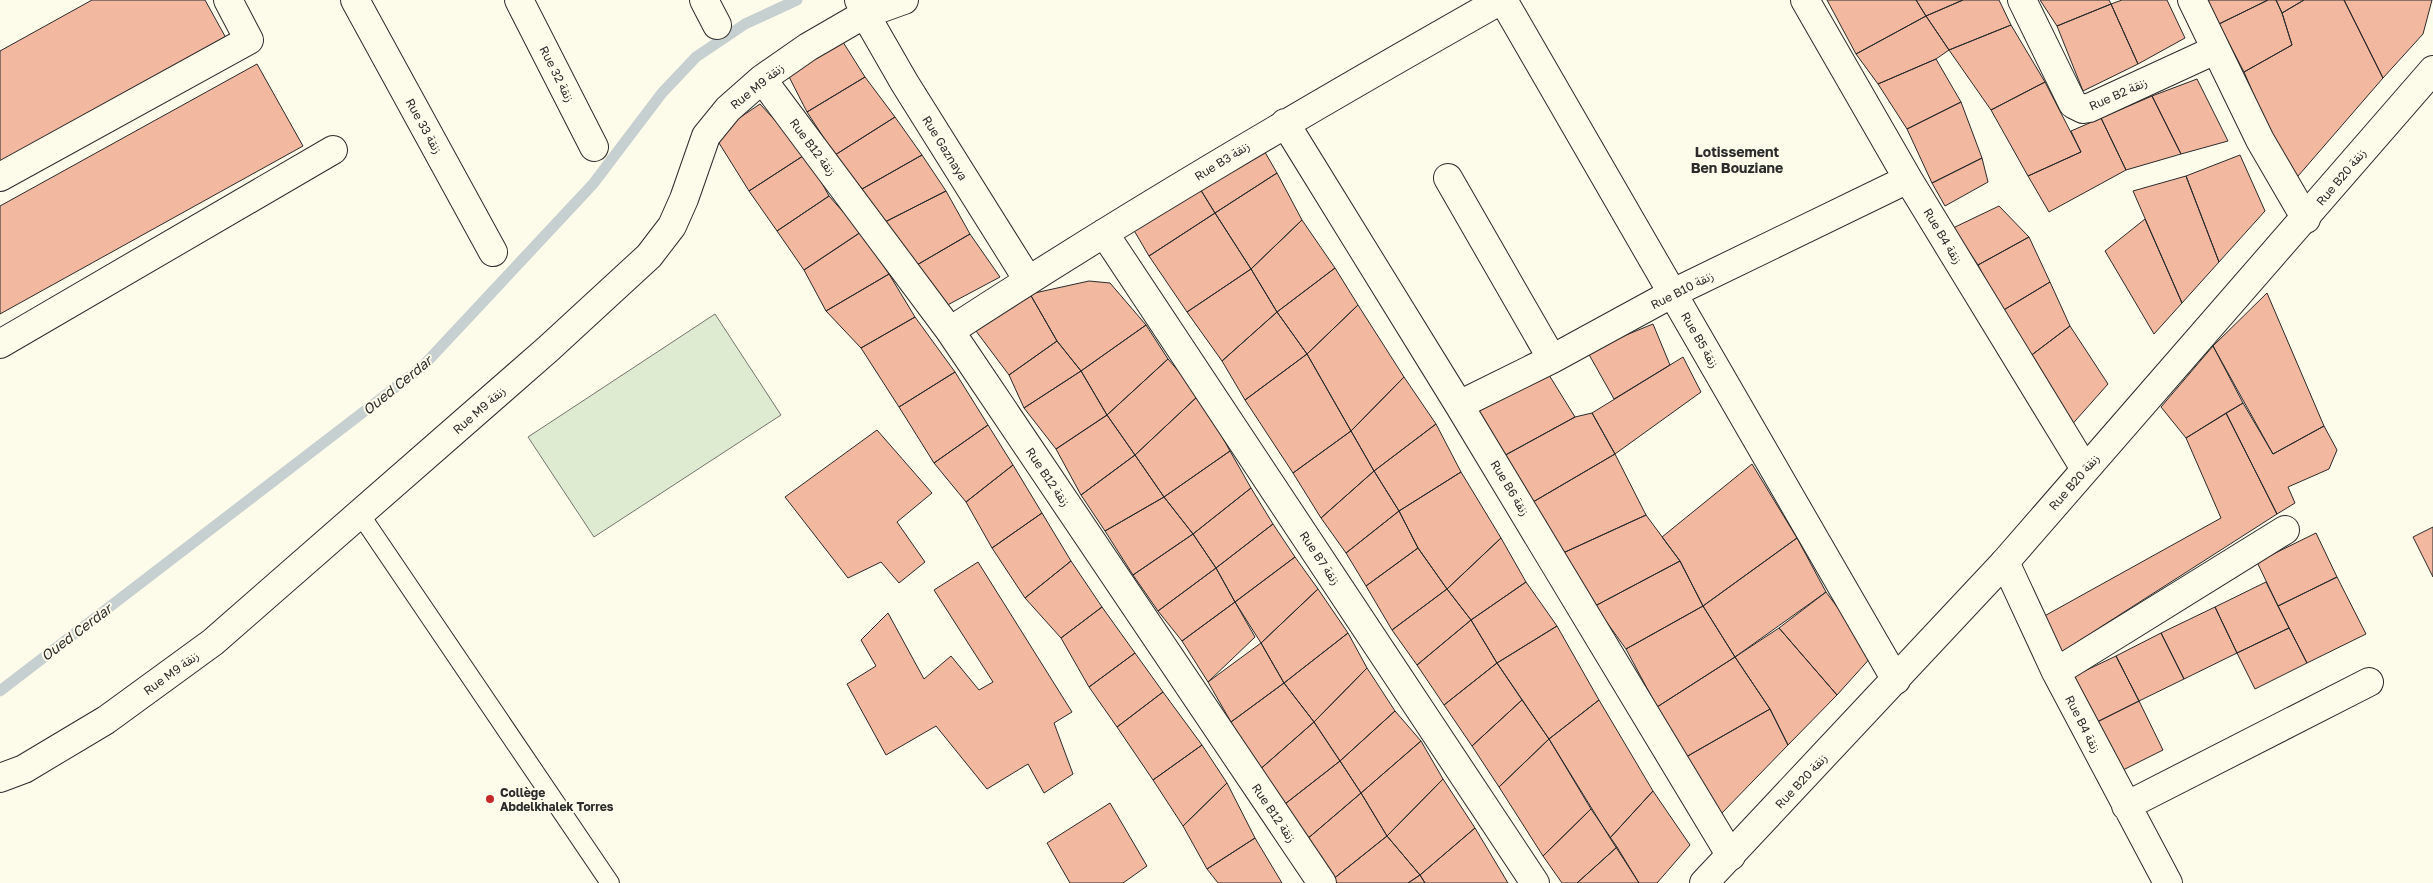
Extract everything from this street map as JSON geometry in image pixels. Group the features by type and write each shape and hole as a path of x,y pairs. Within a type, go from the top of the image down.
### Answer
{"street":[{"path":"0,178 249,40 228,0"},
{"name":"Rue 33 زنقة","path":"355,0 493,252"},
{"name":"Rue 32 زنقة","path":"519,0 594,148"},
{"path":"704,0 717,25"},
{"name":"Rue M9 زنقة","path":"0,778 24,769 106,720 213,642 548,349 649,256 672,226 684,199 706,136 728,109 762,79 862,6 904,0"},
{"name":"Rue B3 زنقة","path":"950,331 1028,280 1285,123 1502,0"},
{"name":"Rue B5 زنقة","path":"1502,0 1896,680"},
{"name":"Rue B4 زنقة","path":"1805,0 1908,179 2085,469"},
{"name":"Rue B2 زنقة","path":"2022,0 2073,104 2082,109 2089,108 2215,50"},
{"path":"2192,0 2260,140 2306,219"},
{"name":"Rue Gaznaya","path":"862,6 1028,280"},
{"name":"Rue B20 زنقة","path":"1704,883 2005,562 2306,219 2433,70"},
{"name":"Rue B12 زنقة","path":"762,79 950,331 1322,883"},
{"name":"Rue B6 زنقة","path":"1285,123 1459,405 1731,856"},
{"path":"0,344 333,150"},
{"path":"1448,178 1552,359"},
{"name":"Rue B10 زنقة","path":"1459,405 1552,359 1673,294 1908,179"},
{"name":"Rue B7 زنقة","path":"1104,233 1535,883"},
{"path":"2056,672 2285,530"},
{"name":"Rue B4 زنقة","path":"2005,562 2056,672 2168,883"},
{"path":"2126,806 2369,682"}],"lane":[{"path":"360,514 610,883"}],"green space":[{"path":"715,314 781,415 594,537 528,437"}],"building":[{"path":"92,0 205,0 226,38 0,163 0,51"},
{"path":"1827,0 1916,0 1926,16 1856,54"},
{"path":"1916,0 1963,0 1926,16"},
{"path":"1963,0 1999,0 2011,25 1949,50 1926,16"},
{"path":"2040,0 2109,0 2111,4 2057,26"},
{"path":"2122,0 2167,0 2185,38 2138,64 2111,4"},
{"path":"2208,0 2268,0 2219,24"},
{"path":"2268,0 2276,0 2292,45 2244,72 2219,24"},
{"path":"2276,0 2304,0 2282,13"},
{"path":"2304,0 2344,0 2383,78 2292,183 2244,72 2292,45 2282,13"},
{"path":"2344,0 2432,0 2423,34 2383,78"},
{"path":"2111,4 2138,64 2083,91 2057,26"},
{"path":"1926,16 1949,50 1936,59 1878,84 1856,54"},
{"path":"2011,25 2045,82 1991,110 1949,50"},
{"path":"836,31 865,77 807,112 785,69"},
{"path":"1936,59 1961,102 1907,129 1878,84"},
{"path":"257,64 303,146 0,314 0,206"},
{"path":"865,77 895,117 835,155 807,112"},
{"path":"2197,79 2228,141 2181,154 2152,96"},
{"path":"2045,82 2081,152 2028,176 1991,110"},
{"path":"2152,96 2181,154 2126,170 2101,118"},
{"path":"1961,102 1982,158 1932,183 1907,129"},
{"path":"760,104 806,154 749,191 714,135"},
{"path":"895,117 922,155 862,189 835,155"},
{"path":"2101,118 2126,170 2049,212 2028,176 2081,152 2071,131"},
{"path":"1262,147 1277,173 1215,213 1197,184"},
{"path":"806,154 829,196 777,231 749,191"},
{"path":"922,155 946,191 883,223 862,189"},
{"path":"2240,155 2265,211 2219,262 2186,176"},
{"path":"1982,158 1988,182 1945,206 1932,183"},
{"path":"1277,173 1302,220 1251,269 1215,213"},
{"path":"2186,176 2219,262 2182,303 2133,191"},
{"path":"1197,184 1215,213 1149,256 1129,222"},
{"path":"946,191 970,234 910,269 883,223"},
{"path":"829,196 861,232 804,270 777,231"},
{"path":"1999,206 2029,237 1978,265 1953,228"},
{"path":"1215,213 1251,269 1187,312 1149,256"},
{"path":"2145,219 2182,303 2154,334 2105,251"},
{"path":"1302,220 1335,268 1277,312 1251,269"},
{"path":"861,232 889,274 826,311 804,270"},
{"path":"970,234 1000,277 940,309 910,269"},
{"path":"2029,237 2050,282 2002,311 1978,265"},
{"path":"1335,268 1358,305 1307,354 1277,312"},
{"path":"1251,269 1277,312 1222,361 1187,312"},
{"path":"889,274 915,317 861,348 826,311"},
{"path":"1089,281 1110,283 1146,325 1081,371 1057,341 1030,294"},
{"path":"2050,282 2070,326 2029,357 2002,311"},
{"path":"2267,293 2324,426 2273,454 2213,346"},
{"path":"1030,294 1057,341 1009,375 976,331"},
{"path":"1358,305 1404,377 1351,431 1307,354"},
{"path":"1277,312 1307,354 1245,400 1222,361"},
{"path":"915,317 955,372 899,407 861,348"},
{"path":"1653,324 1670,365 1614,399 1587,351"},
{"path":"1146,325 1168,359 1107,415 1081,371"},
{"path":"2070,326 2108,384 2068,429 2029,357"},
{"path":"1057,341 1081,371 1024,408 1009,375"},
{"path":"2213,346 2243,403 2186,438 2161,407"},
{"path":"1307,354 1351,431 1293,473 1245,400"},
{"path":"1683,357 1701,392 1615,454 1592,413"},
{"path":"1168,359 1199,395 1135,455 1107,415"},
{"path":"1081,371 1107,415 1056,449 1024,408"},
{"path":"955,372 988,425 934,463 899,407"},
{"path":"1549,375 1575,417 1500,458 1477,407"},
{"path":"1404,377 1436,424 1374,471 1351,431"},
{"path":"1199,395 1230,451 1164,497 1135,455"},
{"path":"2243,403 2273,454 2324,426 2337,450 2329,469 2288,487 2295,503 2277,514 2226,413"},
{"path":"1592,413 1615,454 1533,502 1500,458 1575,417"},
{"path":"2226,413 2277,514 2057,655 2039,619 2221,518 2186,438"},
{"path":"1107,415 1135,455 1081,495 1056,449"},
{"path":"1436,424 1461,472 1399,511 1374,471"},
{"path":"988,425 1013,465 966,502 934,463"},
{"path":"877,430 932,493 897,522 925,562 899,583 881,562 848,578 785,497"},
{"path":"1351,431 1374,471 1321,518 1293,473"},
{"path":"1230,451 1251,488 1193,534 1164,497"},
{"path":"1615,454 1646,515 1563,553 1533,502"},
{"path":"1135,455 1164,497 1105,531 1081,495"},
{"path":"1752,464 1797,538 1703,606 1680,561 1662,537"},
{"path":"1013,465 1042,513 992,548 966,502"},
{"path":"1374,471 1399,511 1346,553 1321,518"},
{"path":"1461,472 1501,538 1447,589 1418,548 1399,511"},
{"path":"1251,488 1273,524 1216,568 1193,534"},
{"path":"1164,497 1193,534 1133,575 1105,531"},
{"path":"1399,511 1418,548 1366,586 1346,553"},
{"path":"1042,513 1071,561 1025,598 992,548"},
{"path":"1646,515 1680,561 1595,606 1563,553"},
{"path":"1273,524 1295,557 1235,602 1216,568"},
{"path":"2433,527 2433,577 2413,537"},
{"path":"2316,533 2337,577 2278,606 2257,562"},
{"path":"1193,534 1216,568 1158,611 1133,575"},
{"path":"1501,538 1526,582 1471,620 1447,589"},
{"path":"1797,538 1826,592 1735,657 1703,606"},
{"path":"1418,548 1447,589 1392,630 1366,586"},
{"path":"1295,557 1318,589 1261,643 1235,602"},
{"path":"1071,561 1102,607 1061,638 1025,598"},
{"path":"1680,561 1703,606 1626,649 1595,606"},
{"path":"978,562 1072,712 1054,723 1073,774 1044,793 1028,764 987,789 936,726 886,755 847,684 876,666 861,640 888,613 924,679 951,656 979,690 993,682 934,590"},
{"path":"1216,568 1235,602 1182,641 1158,611"},
{"path":"2337,577 2366,634 2307,663 2278,606"},
{"path":"1526,582 1557,626 1497,663 1471,620"},
{"path":"2266,582 2289,628 2237,653 2215,607"},
{"path":"1318,589 1348,633 1284,683 1261,643"},
{"path":"1447,589 1471,620 1417,665 1392,630"},
{"path":"1826,592 1873,655 1837,695 1779,628"},
{"path":"1235,602 1255,637 1208,682 1182,641"},
{"path":"1703,606 1735,657 1657,707 1626,649"},
{"path":"1102,607 1135,653 1089,687 1061,638"},
{"path":"2215,607 2237,653 2184,679 2161,633"},
{"path":"1471,620 1497,663 1444,705 1417,665"},
{"path":"1557,626 1599,700 1549,739 1497,663"},
{"path":"1779,628 1837,695 1788,745 1770,709 1735,657"},
{"path":"2289,628 2307,663 2255,689 2237,653"},
{"path":"1348,633 1367,668 1314,722 1284,683"},
{"path":"2161,633 2184,679 2139,701 2116,656"},
{"path":"1261,643 1284,683 1231,722 1208,682"},
{"path":"1135,653 1163,692 1117,727 1089,687"},
{"path":"2116,656 2139,701 2095,723 2072,677"},
{"path":"1735,657 1770,709 1686,757 1657,707"},
{"path":"1497,663 1522,700 1472,746 1444,705"},
{"path":"1367,668 1395,711 1340,761 1314,722"},
{"path":"1284,683 1314,722 1257,772 1231,722"},
{"path":"1163,692 1202,745 1153,780 1117,727"},
{"path":"1522,700 1549,739 1499,787 1472,746"},
{"path":"1599,700 1653,791 1610,838 1549,739"},
{"path":"2139,701 2163,750 2119,772 2095,723"},
{"path":"1770,709 1788,745 1721,814 1686,757"},
{"path":"1395,711 1421,741 1361,793 1340,761"},
{"path":"1314,722 1340,761 1285,804 1257,772"},
{"path":"1549,739 1591,809 1543,856 1499,787"},
{"path":"1421,741 1443,779 1387,836 1361,793"},
{"path":"1202,745 1227,783 1183,826 1153,780"},
{"path":"1340,761 1361,793 1306,840 1285,804"},
{"path":"1443,779 1475,828 1420,875 1387,836"},
{"path":"1227,783 1255,838 1207,869 1183,826"},
{"path":"1653,791 1690,845 1657,883 1639,883 1610,838"},
{"path":"1361,793 1387,836 1332,880 1306,840"},
{"path":"1110,803 1147,866 1123,883 1070,883 1047,843"},
{"path":"1591,809 1617,847 1577,883 1562,883 1543,856"},
{"path":"1475,828 1508,883 1425,883 1420,875"},
{"path":"1387,836 1420,875 1408,883 1334,883 1332,880"},
{"path":"1255,838 1282,883 1218,883 1207,869"},
{"path":"1617,847 1639,883 1577,883"},
{"path":"1420,875 1425,883 1408,883"}],"waterway":[{"name":"Oued Cerdar","path":"0,691 422,367 593,184 662,93 696,57 745,24 797,0"}],"place":[{"name":"Collège Abdelkhalek Torres","path":"490,799"}],"district":[{"name":"Lotissement Ben Bouziane","path":"1737,160"}]}
